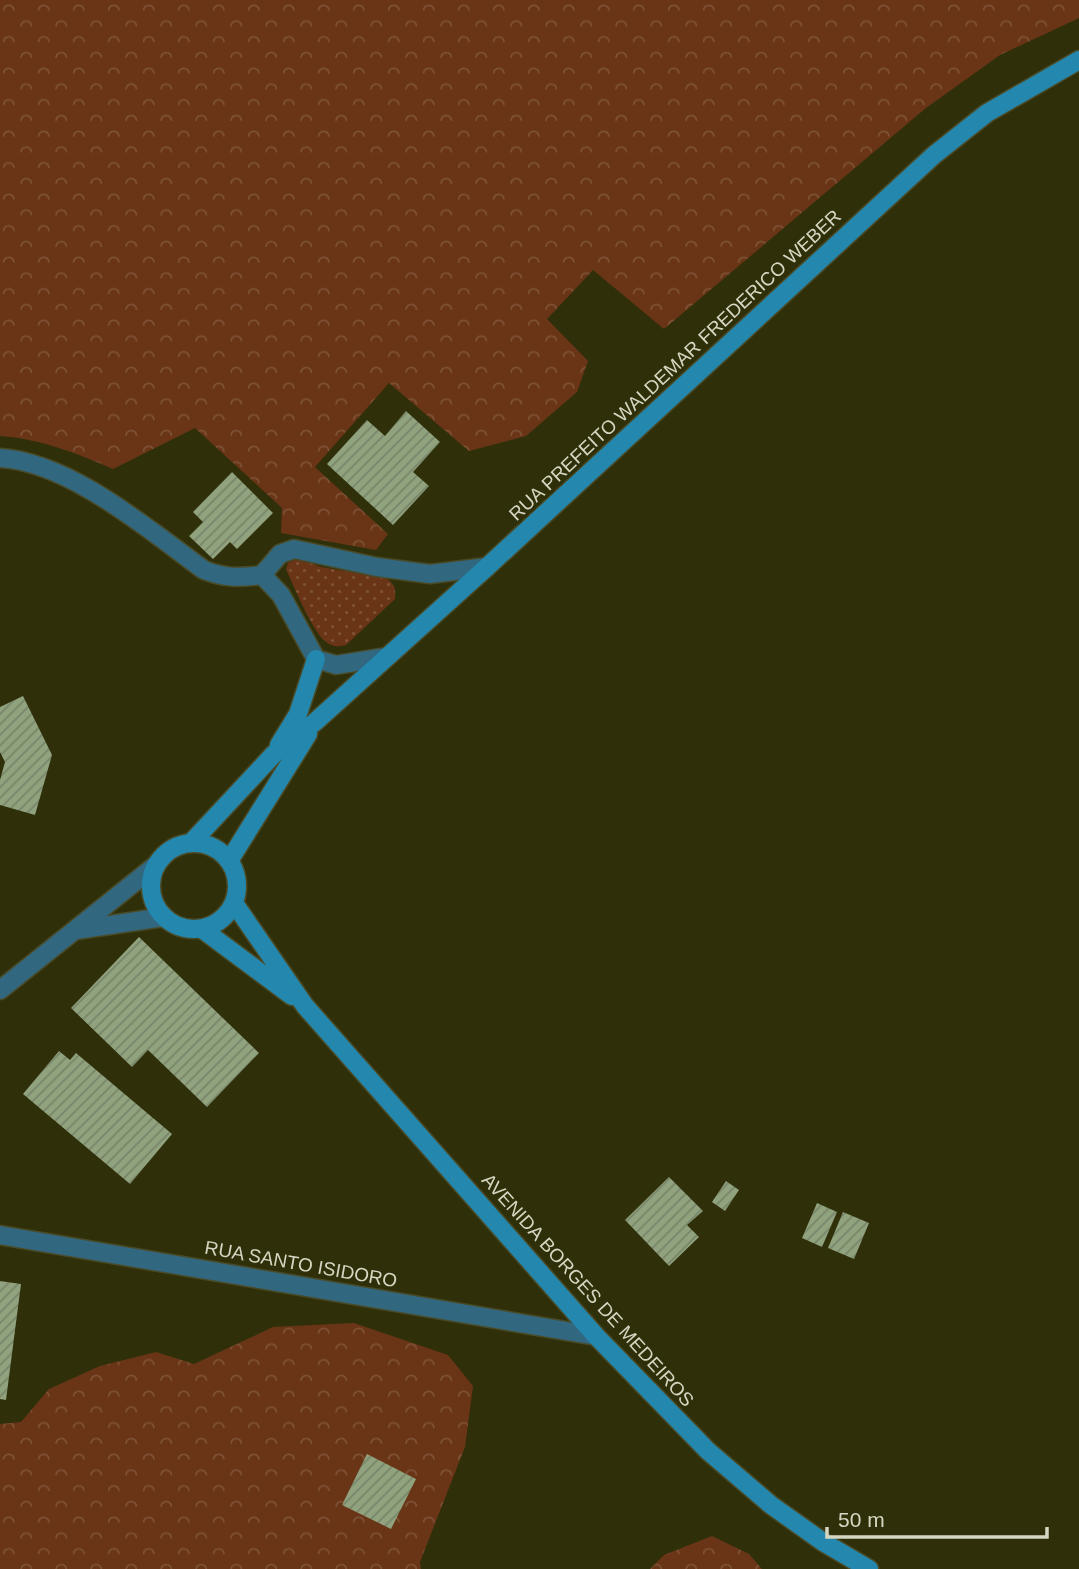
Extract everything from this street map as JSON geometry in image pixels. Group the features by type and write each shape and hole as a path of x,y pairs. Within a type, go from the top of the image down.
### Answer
{"main road":[{"name":"RUA PREFEITO WALDEMAR FREDERICO WEBER","path":"191,842 274,754 315,722 487,566 934,155 987,113 1079,60"},
{"path":"274,754 298,714 316,659"},
{"name":"RUA PREFEITO WALDEMAR FREDERICO WEBER","path":"229,860 315,722"},
{"path":"191,842 206,844 219,850 229,860 236,874 238,888 227,915 216,924 202,929 175,925 164,917 151,892 151,878 164,855 177,846 191,842"},
{"name":"AVENIDA BORGES DE MEDEIROS","path":"234,903 305,1006 596,1336 718,1460 771,1505 823,1542 869,1569"},
{"name":"AVENIDA BORGES DE MEDEIROS","path":"202,929 305,1006"}],"street":[{"path":"0,458 51,470 102,497 204,570 220,576 239,578 262,575 280,554 294,549 377,567 430,574 487,566"},
{"path":"262,575 281,595 316,659 336,665 386,657"},
{"path":"0,990 156,865"},
{"path":"76,930 164,917"},
{"name":"RUA SANTO ISIDORO","path":"0,1235 596,1336"}],"green space":[{"path":"0,0 1079,0 1079,18 1000,55 926,108 664,329 593,270 547,319 588,361 577,392 526,436 469,451 389,383 315,467 388,534 376,550 281,533 282,508 195,428 113,469 72,452 0,436"},
{"path":"294,560 386,578 394,587 395,599 346,645 333,645 320,636 293,586 286,569 288,563"},
{"path":"354,1323 448,1355 473,1386 465,1447 420,1562 421,1569 0,1569 0,1424 21,1422 49,1389 100,1366 156,1352 194,1364 273,1327"},
{"path":"712,1536 749,1554 762,1569 650,1569 664,1555"}],"building":[{"path":"406,411 440,442 413,472 429,486 393,525 327,464 367,420 385,436"},
{"path":"232,472 273,513 237,549 230,542 213,559 189,536 203,522 193,512"},
{"path":"23,696 52,755 35,815 0,805 0,780 5,762 0,752 0,707"},
{"path":"139,937 259,1053 207,1107 148,1050 132,1067 71,1008"},
{"path":"59,1051 70,1060 76,1053 172,1134 130,1184 23,1094"},
{"path":"669,1177 703,1211 687,1225 699,1237 669,1266 625,1220"},
{"path":"726,1181 739,1190 725,1211 712,1202"},
{"path":"817,1203 837,1212 822,1247 802,1238"},
{"path":"843,1212 869,1223 854,1259 828,1248"},
{"path":"0,1281 21,1284 6,1400 0,1399"},
{"path":"367,1454 416,1479 391,1529 342,1505"}]}
